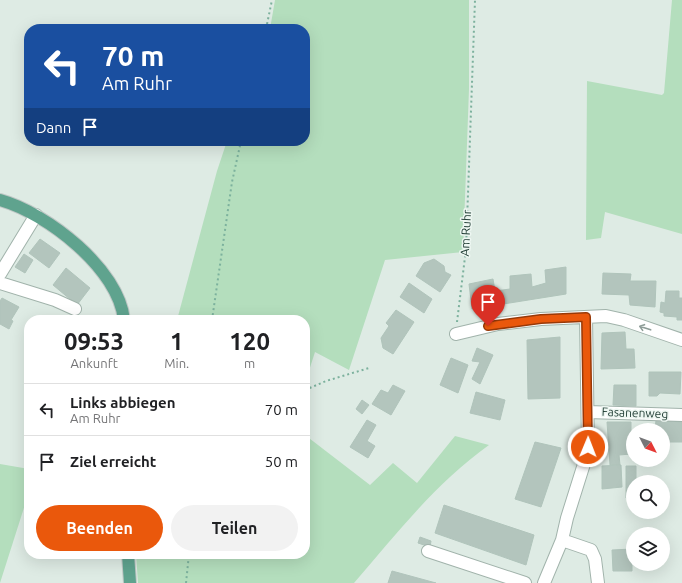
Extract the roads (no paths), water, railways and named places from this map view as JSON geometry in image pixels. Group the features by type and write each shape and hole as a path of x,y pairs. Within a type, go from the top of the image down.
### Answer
{"main road":[{"path":"0,200 36,215 57,229 79,248 102,271 117,295 124,315"},
{"path":"128,559 130,583"}],"street":[{"path":"0,274 36,215"},
{"path":"0,283 55,300 75,309"},
{"path":"456,334 498,324 528,320 606,316 624,320 682,340"},
{"path":"544,583 562,540 588,447 586,317"},
{"name":"Fasanenweg","path":"588,412 682,415"},
{"path":"562,540 591,550 595,559 598,583"},
{"path":"428,551 526,583"}]}
